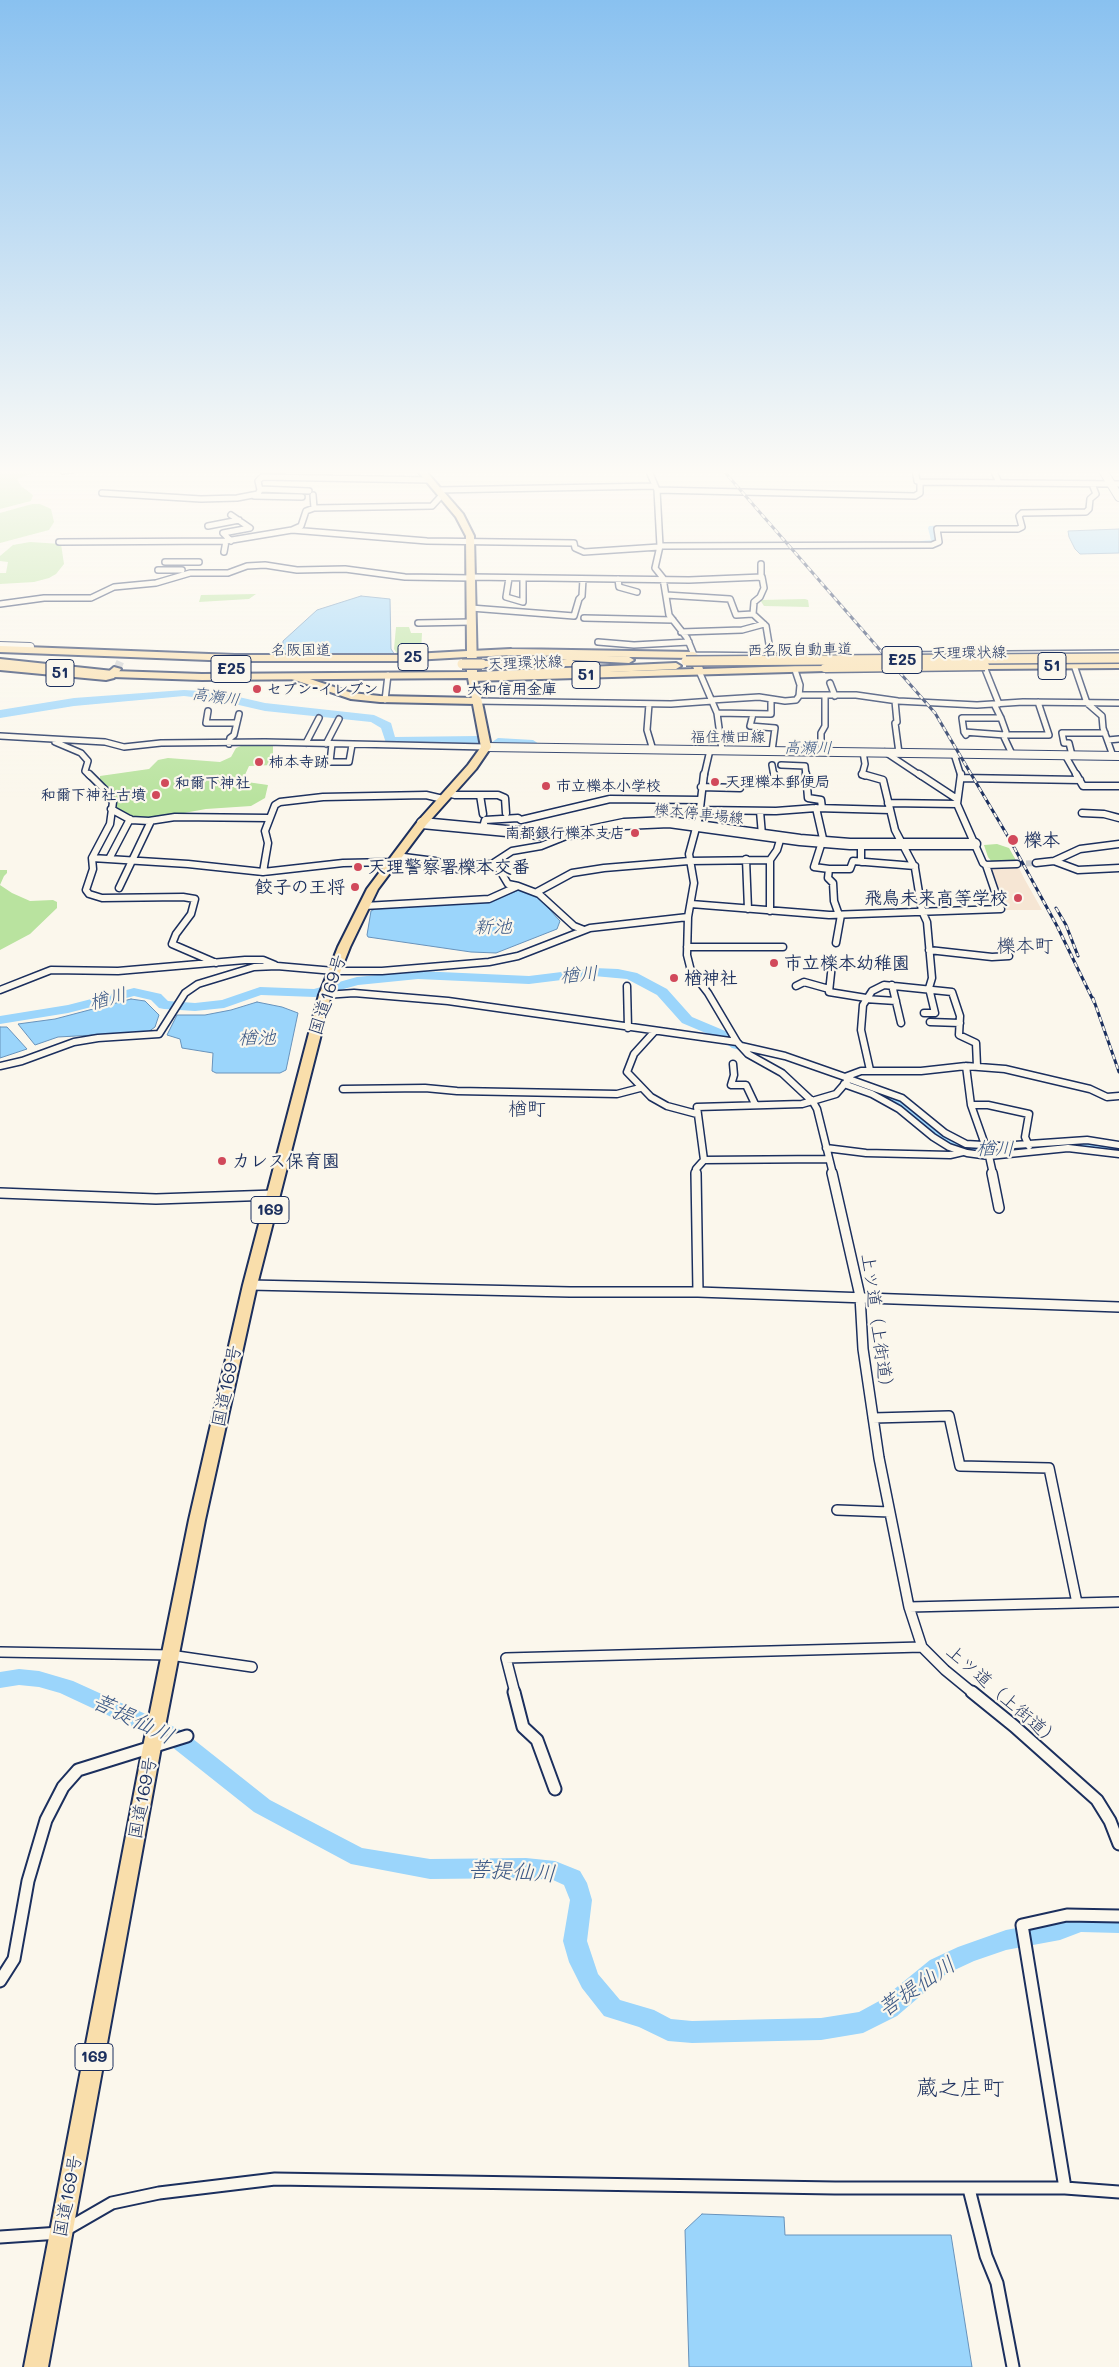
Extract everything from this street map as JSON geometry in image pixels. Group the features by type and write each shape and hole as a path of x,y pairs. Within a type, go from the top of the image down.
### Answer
{"highway":[{"path":"471,579 472,677 484,729 486,747"},
{"name":"25","path":"0,648 122,658 363,658 471,654"},
{"path":"503,653 684,662"},
{"name":"名阪国道","path":"0,654 167,664 462,666"},
{"name":"名阪国道","path":"0,658 164,668 482,666"},
{"name":"西名阪自動車道","path":"482,666 684,662 1119,660"},
{"path":"0,662 115,672"},
{"path":"472,677 684,662"},
{"name":"25","path":"115,672 292,676 415,675 472,677"},
{"name":"国道169号","path":"36,2367 60,2233 159,1736 170,1656 197,1520 250,1285 325,995 364,906 394,859 422,823 478,760 486,747"}],"main road":[{"name":"天理環状線","path":"471,654 503,653 684,662"},
{"path":"684,662 699,671"},
{"name":"天理環状線","path":"472,677 825,668 985,668 1119,665"},
{"name":"51","path":"0,666 106,677 115,672"},
{"path":"292,676 296,679 352,696 385,700 476,701"},
{"name":"福住横田線","path":"486,747 1116,756"},
{"name":"櫟本停車場線","path":"422,823 533,835 568,835 639,822 669,822 762,835 861,845 975,844"}],"street":[{"path":"0,604 38,599 91,598 114,587 156,583 168,579"},
{"path":"509,579 506,597 522,602 523,579"},
{"path":"471,608 574,616 579,599 582,596 583,579"},
{"path":"618,579 619,587 637,592"},
{"path":"663,579 667,609 689,642"},
{"path":"753,614 754,602 760,597 764,588 763,579"},
{"path":"507,589 523,589"},
{"path":"666,595 730,599 736,615 753,614 766,626 771,656"},
{"path":"584,618 673,620"},
{"path":"418,623 471,622"},
{"path":"681,632 742,630 764,624"},
{"path":"598,642 634,645 689,642"},
{"path":"689,642 684,662 771,656 869,656"},
{"path":"898,654 1119,653"},
{"path":"1075,666 1087,703 1102,716 1105,734 1116,756"},
{"path":"913,669 985,668 1001,718 1006,743 1011,753"},
{"path":"726,670 876,670"},
{"path":"476,701 648,704 759,697 791,701 798,698 799,695 800,685 795,670"},
{"path":"699,671 717,714 722,750"},
{"path":"385,700 388,675"},
{"path":"830,683 835,696"},
{"path":"799,695 856,695 895,701 943,704 1119,703"},
{"path":"821,751 821,733 826,726 825,696"},
{"path":"717,714 771,714 771,699"},
{"path":"895,701 898,722 895,723 899,753"},
{"path":"1001,718 962,718 965,734 1049,735 1038,702"},
{"path":"648,704 647,730 653,750"},
{"path":"208,710 206,723 236,723"},
{"path":"229,744 230,738 234,735 239,714"},
{"path":"753,714 750,726 775,728 772,751"},
{"path":"306,743 320,718"},
{"path":"339,719 329,744 330,762 349,762 352,745"},
{"path":"1105,734 1062,733 1064,743 1069,743 1068,755 1083,786 1119,786"},
{"path":"0,736 105,742 135,747 161,743 306,743 486,747"},
{"path":"1108,740 1119,739"},
{"path":"48,740 81,753 88,761 85,771 110,795 113,802 110,824 92,858 93,869 86,890 89,894 102,898 183,897 195,899 191,914 176,934 172,944 216,963"},
{"name":"上ツ道（上街道）","path":"710,750 701,787 701,810 691,843 689,861 694,883 688,917 687,946 691,971 708,993 739,1044 748,1054 782,1073 796,1084 813,1102 829,1159 860,1296 863,1349 873,1418 909,1607 922,1647 945,1670 1014,1726 1097,1800 1110,1820 1119,1844"},
{"path":"863,752 865,764 862,774 883,780 895,830 914,866 922,911 927,922 932,978 929,988 935,1013 924,1013"},
{"path":"691,904 840,915 1001,909 986,865 983,863 957,801 885,752"},
{"path":"954,754 959,764 962,778 957,801"},
{"path":"701,787 740,788 740,781 775,779 772,765"},
{"path":"781,765 805,766 808,798 821,800 819,808 823,842 814,867 850,870 853,861 914,866"},
{"path":"962,778 1080,780"},
{"path":"263,872 268,843 265,831 268,818 275,805 280,802 426,795 498,795 505,798 506,813"},
{"path":"480,795 483,814"},
{"path":"482,830 485,820 518,818 521,820 610,799 656,798 701,800"},
{"path":"701,810 760,811 889,806 957,801"},
{"path":"111,809 130,819 151,820 175,817 268,818"},
{"path":"760,811 762,835"},
{"path":"1082,813 1104,814 1119,818"},
{"path":"109,859 130,819"},
{"path":"119,888 151,820"},
{"path":"92,858 263,872 394,859 435,861 457,869 472,865 492,864 512,851 542,846 568,835"},
{"path":"770,911 770,860 777,850 782,837"},
{"path":"1036,863 1054,861 1080,849 1119,844"},
{"path":"861,845 861,862"},
{"path":"746,859 748,909"},
{"path":"537,892 572,873 604,868 689,861 770,860"},
{"path":"1054,861 1078,870 1119,868"},
{"path":"492,864 499,869 508,884 537,892 574,926 584,930"},
{"path":"986,865 1017,864"},
{"path":"829,869 828,878 832,883 834,901 840,915 836,944"},
{"path":"364,906 488,899 518,886"},
{"path":"0,1066 22,1061 74,1042 98,1038 159,1034 185,993 198,984 254,967 277,966 334,971 382,971 495,962 518,956 584,930 618,923 688,917"},
{"path":"687,946 783,947"},
{"path":"929,950 992,957 1009,956"},
{"path":"0,990 51,970 118,971 193,963 263,960 277,966"},
{"path":"829,989 832,964"},
{"path":"796,986 804,982 829,989 829,992 836,994 865,999 896,1001"},
{"path":"892,985 900,1023"},
{"path":"870,1070 861,1030 865,999 877,987 892,985 952,992 958,1006 959,1035 976,1043 977,1066"},
{"path":"626,986 628,1028"},
{"path":"325,995 354,993 448,1001 739,1044 785,1056 846,1081 899,1109 933,1137 962,1152"},
{"path":"930,1022 960,1023"},
{"path":"654,1032 634,1054 627,1072 640,1088 667,1106 697,1114"},
{"path":"733,1064 734,1075 731,1085 746,1085 755,1104"},
{"path":"966,1066 971,1105 986,1151 999,1208"},
{"path":"704,1160 697,1107 813,1102 836,1094 846,1081 870,1070 921,1071 977,1066 1024,1072 1090,1089 1107,1097 1119,1096"},
{"path":"846,1081 902,1098 956,1140 986,1151 1028,1144 1086,1140 1119,1145"},
{"path":"342,1089 425,1088 457,1091 617,1094 640,1088"},
{"path":"971,1105 988,1105 1029,1114 1025,1137 1033,1152"},
{"path":"826,1148 866,1153 950,1155 962,1152 1033,1152 1068,1148 1098,1150 1119,1154"},
{"path":"698,1292 696,1169 704,1160 829,1159"},
{"path":"0,1193 156,1199 274,1195"},
{"path":"250,1285 860,1296 1119,1307"},
{"path":"873,1418 949,1416 960,1466 1049,1468 1077,1603"},
{"path":"837,1510 890,1512"},
{"path":"909,1607 1119,1602"},
{"path":"555,1790 537,1740 523,1728 506,1658 922,1647"},
{"path":"0,1652 170,1656 252,1667"},
{"path":"0,1980 14,1959 28,1881 46,1820 63,1787 78,1770 159,1736 187,1736"},
{"path":"1065,2188 1022,1924 1067,1915 1119,1916"},
{"path":"0,2237 60,2233 112,2203 159,2193 275,2179 969,2189 1065,2188 1119,2192"},
{"path":"969,2189 986,2256 997,2283 1013,2367"}],"shaded area":[{"name":"飛鳥未来高等学校","path":"1018,866 1042,910 1004,910 990,867"}],"green space":[{"path":"0,579 44,579 34,582 0,584"},
{"path":"256,594 249,599 199,602 201,595"},
{"path":"760,600 808,600 809,607 764,606"},
{"path":"396,627 409,627 411,633 422,633 421,653 398,655 394,649"},
{"path":"273,744 273,765 249,766 244,777 247,782 268,785 265,798 251,806 206,809 156,818 136,817 116,809 110,788 100,781 100,776 149,769 158,760 168,758 220,762 231,757 236,748 243,745"},
{"path":"997,844 1009,848 1017,862 992,862 984,845"},
{"path":"0,870 7,870 7,873 0,885"},
{"path":"0,885 30,901 53,900 57,902 57,908 30,934 0,950"}],"water":[{"path":"361,596 390,599 391,649 395,655 283,655 283,641 317,610"},
{"name":"新池","path":"519,890 540,899 560,921 557,929 496,953 471,952 368,937 367,935 371,911 375,909 489,902"},
{"path":"131,999 145,1001 159,1015 155,1027 148,1032 58,1037 35,1045 18,1024 55,1019"},
{"name":"楢池","path":"257,1002 282,1007 298,1013 286,1070 280,1073 216,1073 212,1071 213,1053 182,1048 180,1039 167,1035 177,1015 205,1015"},
{"path":"0,1027 7,1027 27,1049 0,1058"},
{"path":"702,2214 784,2217 785,2235 951,2235 972,2367 689,2367 685,2230"}],"waterway":[{"name":"高瀬川","path":"0,714 74,702 184,693 217,696 265,707 374,719 387,726 390,740 402,742 434,739 478,740"},
{"name":"高瀬川","path":"498,742 533,744"},
{"name":"楢川","path":"0,1020 68,1009 134,992 156,997 164,1005 195,1007 224,1004 260,991 315,993 357,981 418,975 529,980 594,972 618,973 632,976 662,992 687,1020 725,1036 737,1045 744,1047"},
{"name":"楢川","path":"874,1091 904,1103 918,1114 938,1135 973,1151 996,1152 1070,1144 1091,1144 1119,1150"},
{"name":"菩提仙川","path":"0,1680 19,1677 39,1679 66,1687 175,1737 262,1806 359,1857 430,1869 526,1868 555,1871 572,1878 576,1883 581,1900 575,1941 581,1962 590,1981 612,2008 645,2018 668,2030 692,2032 821,2029 863,2022 889,2008 938,1967 966,1954 1006,1940 1060,1930 1080,1922 1119,1923"}],"tunnel":[{"path":"117,669 121,660"},
{"path":"1017,864 1036,863"}],"railway":[{"path":"818,579 935,713 1010,840 1057,926 1095,1004"},
{"path":"1056,908 1066,925 1078,956"},
{"path":"1093,998 1119,1072"}],"place":[{"name":"セブン-イレブン","path":"257,689"},
{"name":"大和信用金庫","path":"457,689"},
{"name":"柿本寺跡","path":"259,762"},
{"name":"天理櫟本郵便局","path":"715,782"},
{"name":"和爾下神社","path":"165,783"},
{"name":"市立櫟本小学校","path":"546,786"},
{"name":"和爾下神社古墳","path":"156,795"},
{"name":"南都銀行櫟本支店","path":"635,833"},
{"name":"櫟本","path":"1013,840"},
{"name":"天理警察署櫟本交番","path":"358,867"},
{"name":"餃子の王将","path":"355,887"},
{"name":"飛鳥未来高等学校","path":"1018,898"},
{"name":"市立檪本幼稚園","path":"774,963"},
{"name":"楢神社","path":"674,978"},
{"name":"カレス保育園","path":"222,1161"}],"district":[{"name":"櫟本町","path":"1025,946"},
{"name":"楢町","path":"527,1109"},
{"name":"蔵之庄町","path":"960,2088"}]}
